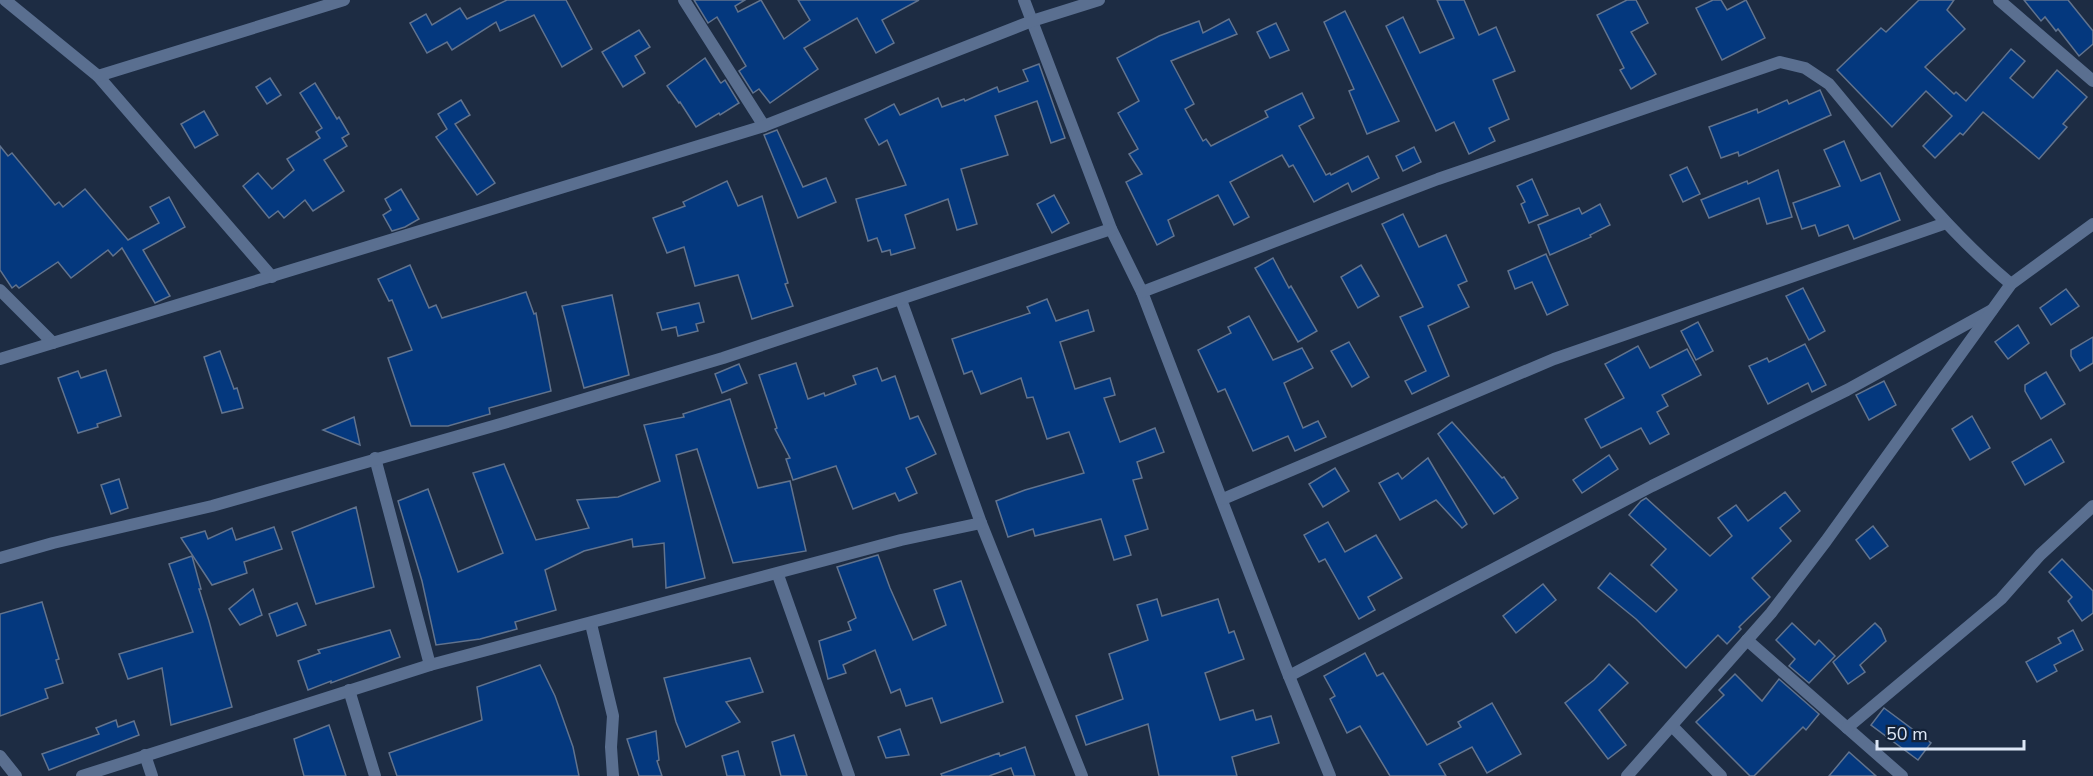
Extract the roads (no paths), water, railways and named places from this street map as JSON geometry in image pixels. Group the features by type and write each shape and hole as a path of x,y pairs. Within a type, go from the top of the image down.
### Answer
{"street":[{"path":"5,0 98,76 272,277"},
{"path":"98,76 344,0"},
{"path":"684,0 764,126"},
{"path":"1024,0 1111,229 1142,292 1289,676 1330,776"},
{"path":"0,359 764,126 1032,21 1099,0"},
{"path":"1999,0 2093,81"},
{"path":"1142,292 1438,180 1780,62 1805,68 1829,84 1946,223 1985,263 2011,284"},
{"path":"1223,499 1554,359 1946,223"},
{"path":"1627,776 1771,613 1826,541 2011,284 2093,224"},
{"path":"0,558 212,506 497,425 723,358 1111,229"},
{"path":"0,290 53,343"},
{"path":"901,300 981,523 1082,776"},
{"path":"1289,676 1652,486 1847,390 1992,310"},
{"path":"375,458 430,665"},
{"path":"1847,728 2001,600 2040,555 2093,506"},
{"path":"82,776 430,665 901,540 981,523"},
{"path":"778,574 849,776"},
{"path":"591,624 613,716 610,747 613,776"},
{"path":"1747,640 1902,776"},
{"path":"349,690 375,776"},
{"path":"1672,726 1721,776"},
{"path":"145,755 152,776"},
{"path":"0,756 16,776"}]}
